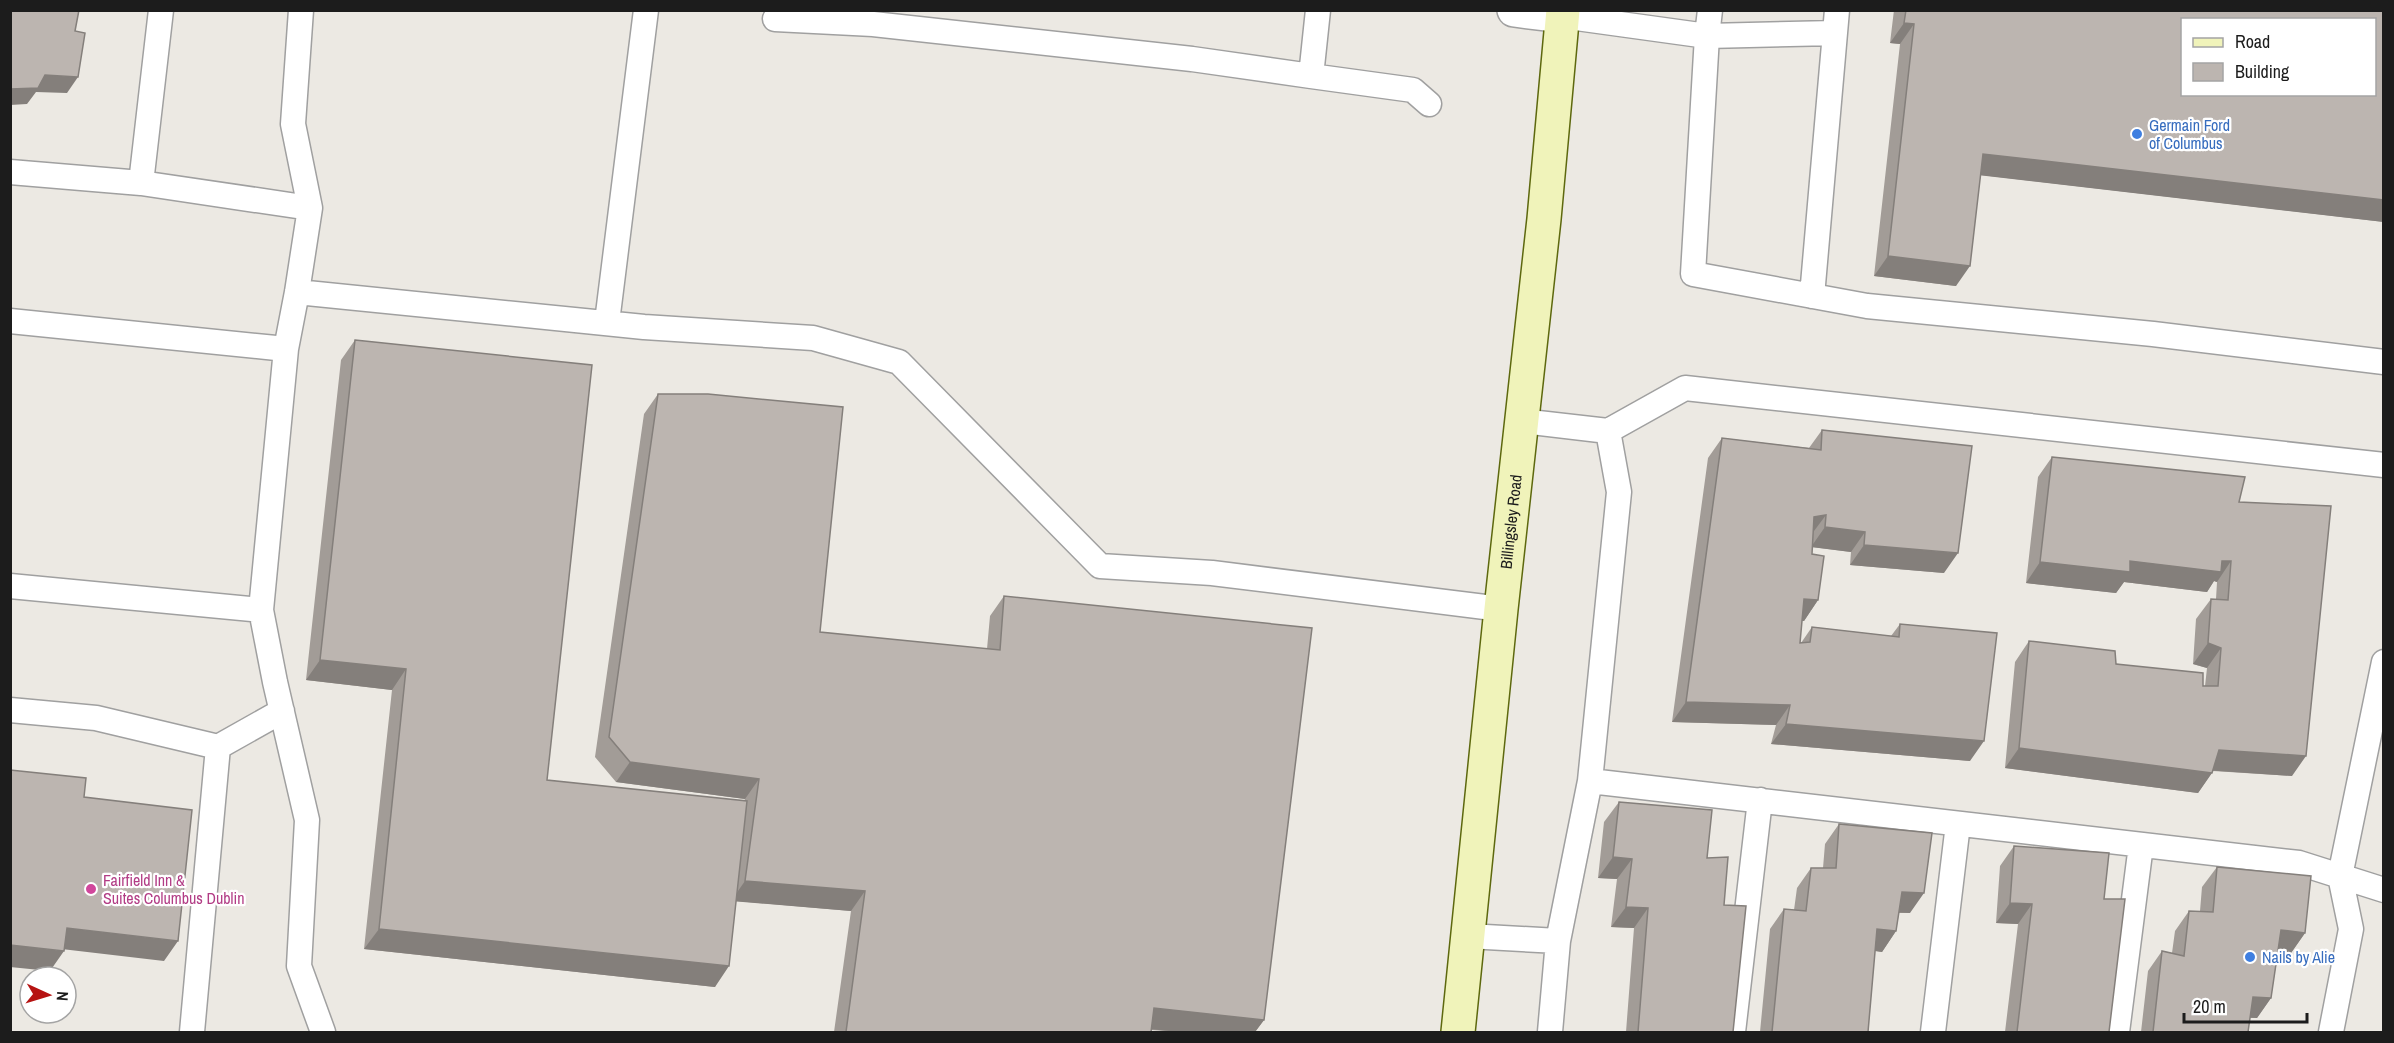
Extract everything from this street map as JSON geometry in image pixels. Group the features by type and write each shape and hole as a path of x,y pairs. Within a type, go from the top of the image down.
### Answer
{"street":[{"path":"1514,10 1562,13"},
{"name":"Billingsley Road","path":"1458,1032 1544,219 1562,13"}],"lane":[{"path":"141,183 161,10"},
{"path":"301,10 293,124 310,208 286,349 261,610 307,820 299,966 322,1032"},
{"path":"607,322 646,10"},
{"path":"1311,76 1318,10"},
{"path":"1710,10 1693,274 1867,306 2153,334 2384,362"},
{"path":"1562,13 1707,36 1836,22 1812,296"},
{"path":"775,19 873,24 1192,59 1413,90 1429,104"},
{"path":"10,172 141,183 310,208"},
{"path":"297,292 607,322 813,338 899,362 1100,566 1212,573 1501,609"},
{"path":"10,321 286,349"},
{"path":"1521,421 1608,431 1685,388 2384,465"},
{"path":"1550,1032 1558,942 1590,781 1619,492 1608,431"},
{"path":"10,586 261,610"},
{"path":"2331,1032 2351,928 2340,876 2384,662"},
{"path":"10,710 96,718 218,747 282,711"},
{"path":"192,1032 218,747"},
{"path":"1590,781 2299,863 2384,890"},
{"path":"1733,1032 1760,801"},
{"path":"1933,1032 1958,824"},
{"path":"2117,1032 2141,845"},
{"path":"1468,936 1558,942"}],"building":[{"path":"10,10 79,10 75,31 85,33 78,77 45,75 38,88 10,89"},
{"name":"Germain Ford of Columbus","path":"1906,10 2384,10 2384,200 1983,154 1970,266 1888,256 1914,24 1904,23"},
{"path":"355,340 592,365 547,780 747,801 729,966 379,929 406,669 320,660"},
{"path":"658,394 708,394 843,407 820,632 1000,650 1004,596 1312,628 1264,1020 1154,1008 1151,1032 846,1032 865,891 745,881 759,779 630,762 609,737"},
{"path":"1822,430 1972,446 1958,553 1864,545 1865,532 1825,527 1826,515 1814,517 1812,554 1824,556 1818,600 1804,599 1800,643 1810,642 1812,627 1899,637 1900,624 1997,633 1984,741 1786,724 1790,705 1686,702 1722,438 1821,450"},
{"path":"2052,457 2245,477 2239,502 2331,506 2306,756 2219,750 2212,773 2019,748 2029,641 2115,651 2116,664 2203,673 2203,686 2218,686 2221,648 2208,643 2211,599 2228,600 2231,561 2222,561 2221,572 2130,561 2130,572 2040,562"},
{"name":"Fairfield Inn & Suites Columbus Dublin","path":"10,770 86,778 84,797 192,810 178,941 67,928 64,951 10,945"},
{"path":"1619,802 1712,810 1707,858 1728,857 1724,905 1746,906 1733,1032 1638,1032 1648,908 1626,907 1632,859 1613,857"},
{"path":"1839,824 1932,833 1924,893 1902,892 1896,931 1877,929 1868,1032 1772,1032 1784,909 1806,911 1811,868 1836,868"},
{"path":"2014,846 2109,853 2104,899 2125,899 2109,1032 2017,1032 2032,904 2010,903"},
{"path":"2217,867 2311,876 2305,933 2281,930 2271,998 2253,997 2248,1032 2153,1032 2162,951 2184,956 2189,911 2213,912"}],"place":[{"name":"Germain Ford of Columbus","path":"2137,134"},
{"name":"Fairfield Inn & Suites Columbus Dublin","path":"91,889"},
{"name":"Nails by Alie","path":"2250,957"}]}
